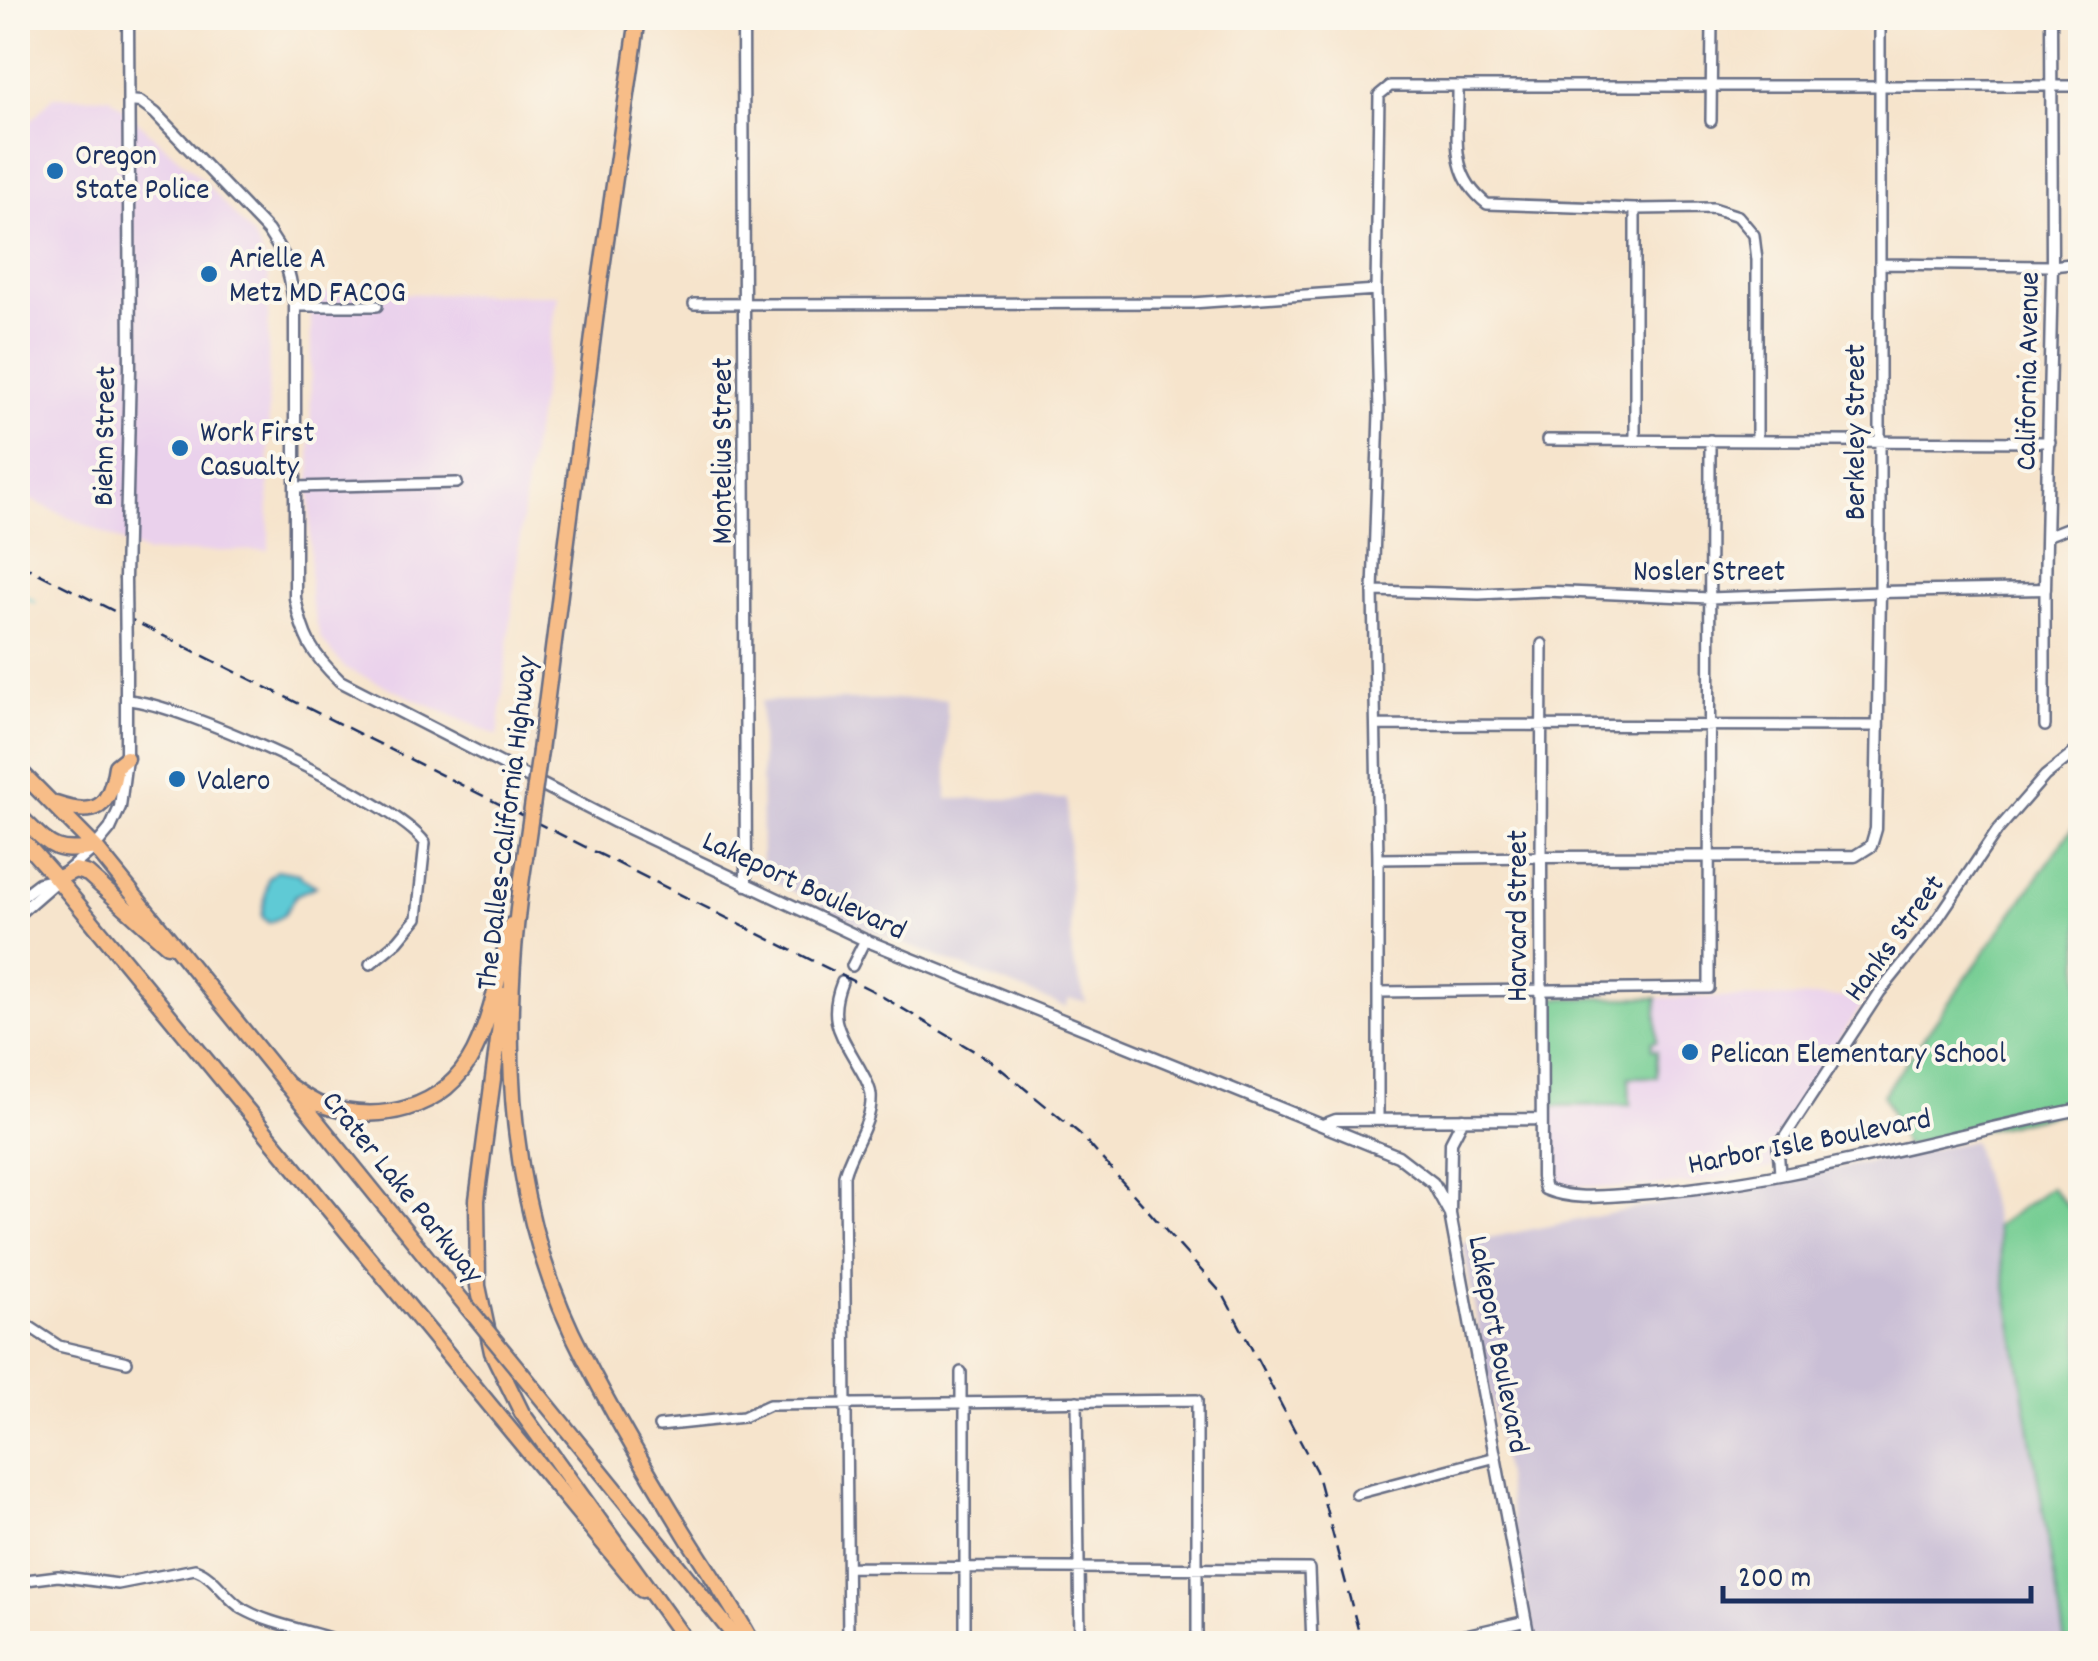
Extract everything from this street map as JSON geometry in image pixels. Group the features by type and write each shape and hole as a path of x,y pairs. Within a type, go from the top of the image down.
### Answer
{"main road":[{"name":"The Dalles-California Highway","path":"638,18 520,891 511,1014 511,1081 522,1170 551,1286 618,1419 753,1644"},
{"path":"52,803 75,811 96,808 112,792 116,766 126,758"},
{"name":"Crater Lake Parkway","path":"18,769 95,847 741,1644"},
{"path":"18,815 54,848 70,852 95,847"},
{"path":"18,835 688,1644"},
{"path":"57,878 75,870 95,878 160,940 183,956"},
{"path":"520,891 476,1200 480,1309 492,1352 522,1413 688,1644"},
{"path":"286,1084 316,1103 373,1115 429,1101 472,1056 486,1023 520,891"}],"street":[{"name":"Biehn Street","path":"57,878 95,847 110,829 120,807 126,758 128,18"},
{"name":"Montelius Street","path":"743,18 746,885"},
{"path":"1711,121 1712,18"},
{"name":"Berkeley Street","path":"1708,856 1855,856 1871,846 1876,829 1880,18"},
{"name":"California Avenue","path":"2045,726 2052,18"},
{"path":"1378,1120 1373,591 1379,412 1379,95 1390,86 2080,86"},
{"path":"1458,86 1459,172 1470,191 1487,204 1713,208 1738,216 1754,235 1757,260 1757,440"},
{"name":"Lakeport Boulevard","path":"130,100 155,113 268,231 284,256 295,306 296,598 302,632 316,658 340,681 746,885 865,940 1398,1156 1433,1183 1450,1214 1530,1644"},
{"path":"1635,209 1635,438"},
{"path":"1880,264 2080,263"},
{"path":"694,304 1192,304 1376,290"},
{"path":"295,306 377,306"},
{"path":"1546,440 2050,442"},
{"path":"1379,992 1709,988 1710,440"},
{"path":"294,486 457,483"},
{"path":"2048,535 2072,526 2080,518"},
{"name":"Nosler Street","path":"1373,591 1545,591 1709,598 2045,589"},
{"name":"Harvard Street","path":"1542,644 1540,989 1545,1189"},
{"path":"126,700 166,706 228,731 384,808 416,829 425,844 417,918 398,941 370,964"},
{"path":"1377,725 1876,726"},
{"name":"Hanks Street","path":"1780,1174 1778,1148 1886,983 1930,930 2022,800 2080,748"},
{"path":"1378,859 1708,856"},
{"path":"18,899 39,883 57,878"},
{"path":"18,914 57,878"},
{"path":"852,966 865,940"},
{"path":"842,982 832,1006 841,1034 871,1090 872,1114 849,1154 844,1174 848,1644"},
{"name":"Harbor Isle Boulevard","path":"1545,1189 1558,1195 1596,1197 1696,1190 2080,1110"},
{"path":"1322,1125 1336,1120 1541,1118"},
{"path":"1450,1214 1451,1142 1463,1119"},
{"path":"18,1320 59,1346 127,1362"},
{"path":"961,1372 964,1644"},
{"path":"658,1426 743,1417 769,1406 1197,1400 1197,1644"},
{"path":"1077,1401 1080,1644"},
{"path":"1356,1494 1496,1458"},
{"path":"848,1567 1309,1568 1312,1644"},
{"path":"18,1581 58,1576 118,1584 195,1570 204,1573 239,1607 267,1621 348,1644"},
{"path":"1427,1644 1526,1621"}],"shaded area":[{"path":"53,97 110,97 204,181 253,236 268,265 269,550 147,553 18,494 18,134"},
{"path":"311,293 558,295 526,483 498,736 345,668 321,639 310,599"},
{"path":"947,699 947,799 1067,799 1072,957 1086,1002 1069,999 1066,1007 869,930 762,876 761,701"},
{"name":"Pelican Elementary School","path":"1867,997 1772,1145 1773,1168 1693,1184 1615,1188 1554,1185 1550,1177 1547,998"},
{"path":"1973,1141 1996,1226 2065,1643 1535,1643 1463,1243"}],"green space":[{"path":"2080,818 2080,1109 1906,1146 1883,1095"},
{"path":"1547,998 1657,998 1657,1041 1652,1042 1652,1050 1657,1050 1657,1077 1629,1077 1630,1105 1549,1106"},
{"path":"2051,1187 2080,1220 2080,1643 2065,1643 1996,1226"}],"water":[{"path":"277,870 300,874 316,886 296,895 284,915 269,923 262,917 268,878"}],"waterway":[{"path":"18,592 35,602"}],"railway":[{"path":"18,563 871,990 991,1061 1079,1133 1224,1296 1316,1471 1362,1644"}],"place":[{"name":"Oregon State Police","path":"55,171"},
{"name":"Arielle A Metz MD FACOG","path":"209,274"},
{"name":"Work First Casualty","path":"180,448"},
{"name":"Valero","path":"177,779"},
{"name":"Pelican Elementary School","path":"1690,1052"}]}
